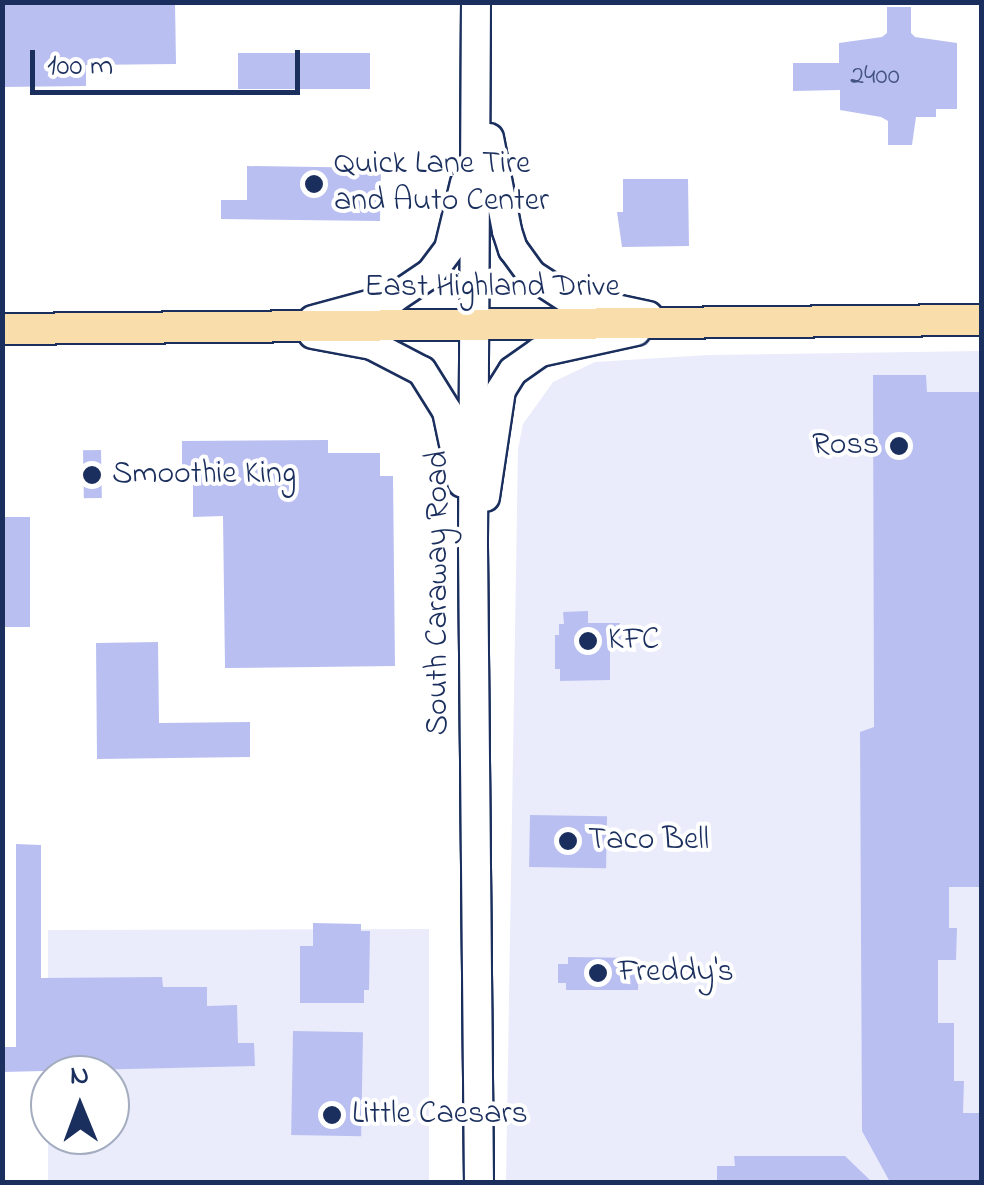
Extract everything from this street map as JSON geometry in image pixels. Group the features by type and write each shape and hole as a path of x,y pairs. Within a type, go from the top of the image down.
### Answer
{"main road":[{"name":"South Caraway Road","path":"476,2 473,547 479,1182"},
{"path":"477,78 506,231 512,249 532,275 570,300 676,322"},
{"path":"291,324 394,298 414,287 442,262 449,249 474,136 477,78"},
{"name":"East Highland Drive","path":"2,329 982,320"},
{"path":"473,547 493,462 501,390 513,371 540,352 676,322"},
{"path":"291,324 392,352 431,381 447,411 473,547"}],"shaded area":[{"path":"981,351 981,1182 506,1182 518,449 523,424 553,382 595,362 708,355"},
{"path":"429,929 429,1182 48,1182 48,1155 130,1155 130,1055 48,1055 48,930"}],"building":[{"path":"2,2 175,2 176,64 86,65 86,86 2,87"},
{"path":"887,7 911,7 911,33 915,37 957,43 957,109 936,109 936,117 916,117 912,145 888,145 888,121 881,117 840,110 840,90 793,91 793,63 839,63 839,43 887,33"},
{"path":"238,53 370,53 370,89 238,89"},
{"name":"Quick Lane Tire and Auto Center","path":"247,166 381,168 380,221 221,219 221,200 247,200"},
{"path":"623,179 688,179 689,246 622,247 617,212 623,212"},
{"path":"873,375 926,375 927,392 982,392 982,887 949,887 949,928 957,928 956,960 938,960 938,1023 954,1023 954,1081 964,1081 963,1113 982,1113 982,1182 890,1182 862,1131 860,732 874,727"},
{"path":"328,440 328,453 380,453 380,476 393,476 395,666 225,668 223,516 193,517 193,472 182,472 182,441"},
{"name":"Smoothie King","path":"83,450 101,450 102,498 84,498"},
{"path":"2,517 30,517 30,627 2,627"},
{"name":"KFC","path":"588,611 588,623 620,623 621,647 610,647 610,680 560,681 560,669 555,669 555,635 559,635 559,624 564,624 563,612"},
{"path":"158,642 159,723 250,722 250,757 97,759 96,643"},
{"name":"Taco Bell","path":"530,815 607,816 606,868 529,867"},
{"path":"16,844 41,845 41,978 162,977 163,987 207,987 207,1006 237,1005 238,1043 254,1043 255,1066 130,1069 130,1055 30,1055 30,1071 2,1072 2,1047 16,1047"},
{"path":"313,923 361,924 361,931 370,931 369,990 364,990 364,1003 300,1003 300,946 313,946"},
{"name":"Freddy's","path":"568,957 639,958 638,990 566,990 566,983 558,983 558,964 568,964"},
{"path":"293,1031 363,1032 361,1136 291,1135"},
{"path":"734,1156 845,1156 872,1182 717,1182 717,1166 735,1166"}],"place":[{"name":"Quick Lane Tire and Auto Center","path":"314,184"},
{"name":"Ross","path":"899,446"},
{"name":"Smoothie King","path":"92,475"},
{"name":"KFC","path":"588,641"},
{"name":"Taco Bell","path":"568,841"},
{"name":"Freddy's","path":"598,973"},
{"name":"Little Caesars","path":"332,1115"}]}
